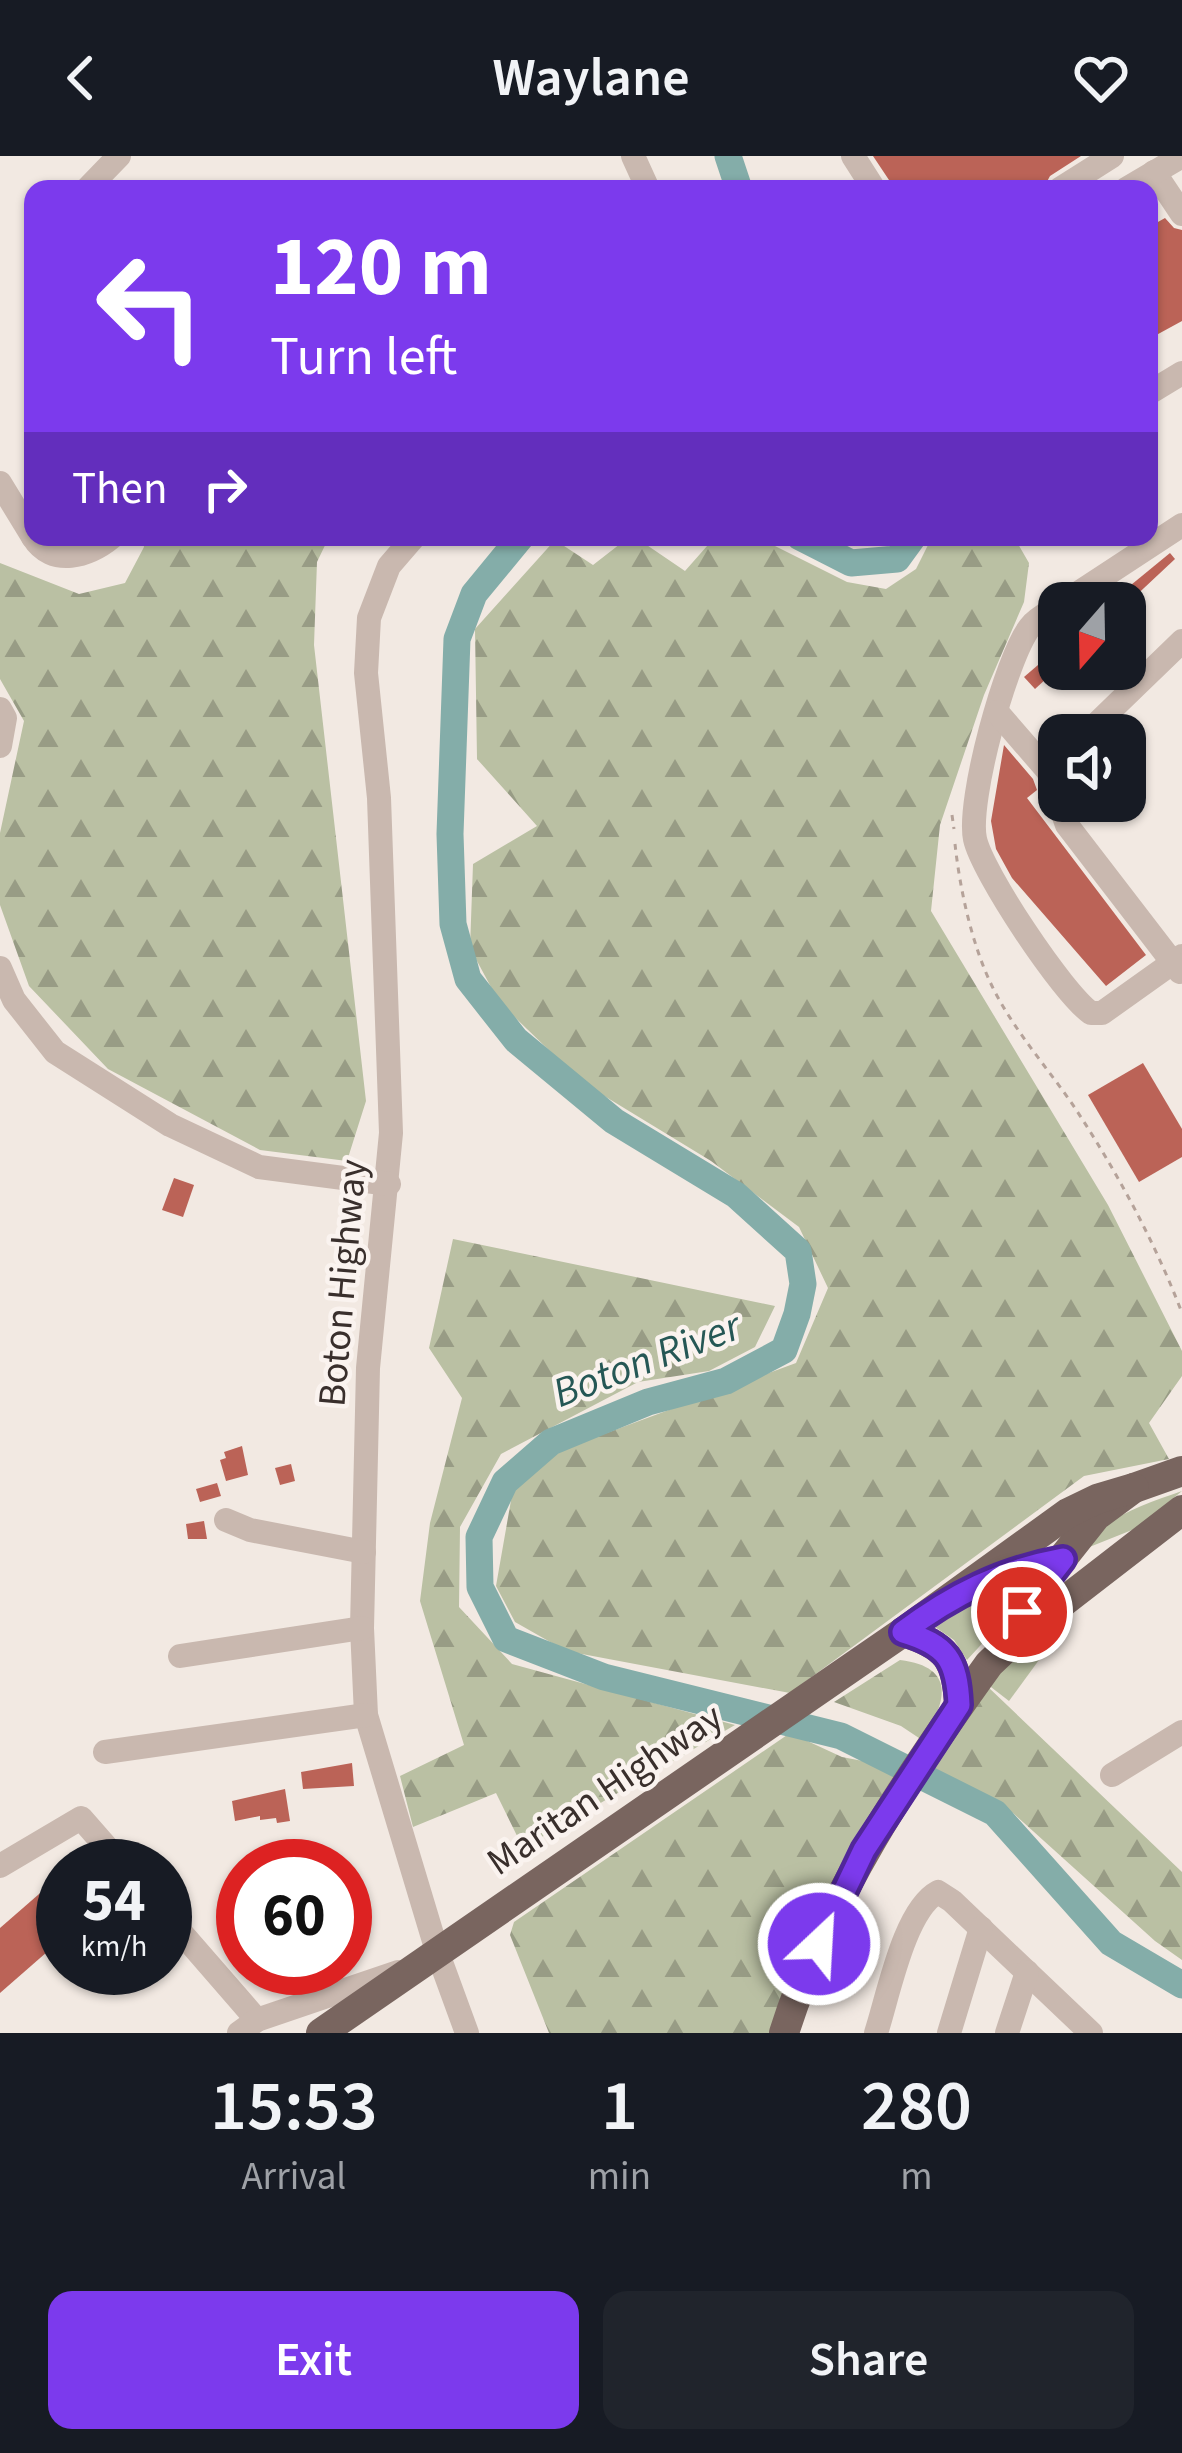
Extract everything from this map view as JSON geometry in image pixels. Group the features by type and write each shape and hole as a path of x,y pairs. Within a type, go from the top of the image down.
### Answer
{"main road":[{"name":"Maritan Highway","path":"321,2033 1068,1513 1182,1471"},
{"path":"784,2033 808,1966 855,1867 996,1640 1096,1516 1134,1489"},
{"name":"Maritan Highway","path":"932,1610 990,1579 1122,1542 1182,1509"},
{"path":"958,1707 1014,1640 1182,1509"},
{"path":"903,1632 932,1642 949,1659 958,1676 958,1707"}],"street":[{"path":"95,180 118,156"},
{"path":"1074,180 1112,156"},
{"path":"1141,180 1182,156"},
{"path":"1154,172 1182,214"},
{"path":"0,483 24,522"},
{"path":"39,546 58,556 80,556 97,546"},
{"name":"Boton Highway","path":"406,546 389,566 369,618 366,673 379,798 392,1133 368,1368 362,1628 367,1715 427,1958 466,2033"},
{"path":"1095,582 1150,546"},
{"path":"1038,619 1031,624 1007,676 983,762 975,838 995,881 1066,990 1091,1013 1102,1013 1179,964 1066,822"},
{"path":"1107,714 1182,641"},
{"path":"0,709 4,718 0,746"},
{"path":"997,712 1038,751"},
{"path":"0,968 14,1000 55,1052 170,1125 259,1167 389,1184"},
{"path":"226,1520 250,1530 364,1552"},
{"path":"180,1656 362,1628"},
{"path":"105,1752 367,1715"},
{"path":"1112,1775 1182,1732"},
{"path":"46,1839 81,1818 99,1839"},
{"path":"0,1866 36,1845"},
{"path":"876,2033 913,1920 927,1898 938,1892 1091,2033"},
{"path":"950,2033 981,1928"},
{"path":"192,1950 248,2026 427,1958"},
{"path":"1007,2033 1027,1972"}],"path":[{"path":"952,815 958,877 992,985 1130,1200 1182,1312"}],"green space":[{"path":"325,546 317,562 314,645 366,1101 347,1161 260,1150 108,1069 29,986 0,905 0,833 24,721 0,679 0,563 79,594 125,583 144,547"},
{"path":"550,546 564,546 593,565 617,546 648,546 685,571 707,546 775,546 847,582 886,589 916,569 928,546 1019,546 1029,563 1024,602 984,695 940,825 931,911 1108,1205 1182,1351 1182,1376 1149,1423 1169,1459 1084,1476 790,1693 566,1651 515,1622 496,1586 513,1489 558,1451 796,1363 828,1288 799,1227 711,1161 583,1083 499,1002 470,948 473,864 537,826 477,759 475,629"},
{"path":"453,1239 775,1306 755,1347 709,1371 638,1382 501,1454 460,1527 459,1607 512,1664 735,1725 523,1848 496,1793 413,1827 400,1776 464,1745 420,1601 430,1523 462,1398 429,1348"},
{"path":"1182,1491 1137,1528 1082,1550 1114,1520"},
{"path":"1048,1572 967,1660 954,1640 935,1627 1002,1585"},
{"path":"1082,1601 1009,1701 987,1684 1023,1645"},
{"path":"900,1660 931,1670 942,1689 937,1713 922,1740 901,1726 834,1702"},
{"path":"987,1686 1182,1872 1182,1960 1013,1813 932,1771"},
{"path":"790,1733 842,1757 899,1768 843,1865 771,2033 549,2033 510,1935 514,1922"}],"building":[{"path":"873,156 1081,156 1048,180 889,180"},
{"path":"1165,218 1182,230 1182,321 1158,334 1158,222"},
{"path":"1170,553 1175,559 1146,586 1146,582 1135,582"},
{"path":"1038,665 1035,689 1024,677"},
{"path":"1004,745 1033,779 1037,790 1027,798 1038,813 1038,822 1045,822 1146,955 1106,986 1012,878 996,849 991,821"},
{"path":"1143,1063 1182,1129 1182,1157 1139,1182 1088,1095"},
{"path":"174,1178 194,1185 183,1217 162,1210"},
{"path":"242,1446 248,1475 226,1481 220,1460 226,1458 224,1452"},
{"path":"291,1464 295,1481 280,1485 275,1468"},
{"path":"217,1483 221,1496 200,1502 196,1489"},
{"path":"204,1521 207,1539 188,1539 186,1524"},
{"path":"352,1763 354,1786 303,1789 301,1772"},
{"path":"285,1789 290,1821 277,1823 276,1818 260,1820 260,1816 235,1821 232,1801"},
{"path":"36,1897 36,1962 0,1993 0,1928"}],"waterway":[{"name":"Boton River","path":"728,156 736,180"},
{"name":"Boton River","path":"514,546 474,594 457,639 450,834 453,924 468,979 516,1040 614,1121 736,1195 798,1251 803,1284 784,1350 726,1381 648,1402 551,1442 505,1482 479,1537 480,1587 506,1639 604,1677 841,1736 995,1813 1111,1943 1182,1985"},
{"name":"Boton River","path":"818,546 851,563 897,559 906,546"}],"route":[{"path":"819,1944 864,1850 959,1705 958,1676 949,1659 932,1642 903,1632 932,1610 990,1579 1063,1559 1022,1612"}]}
